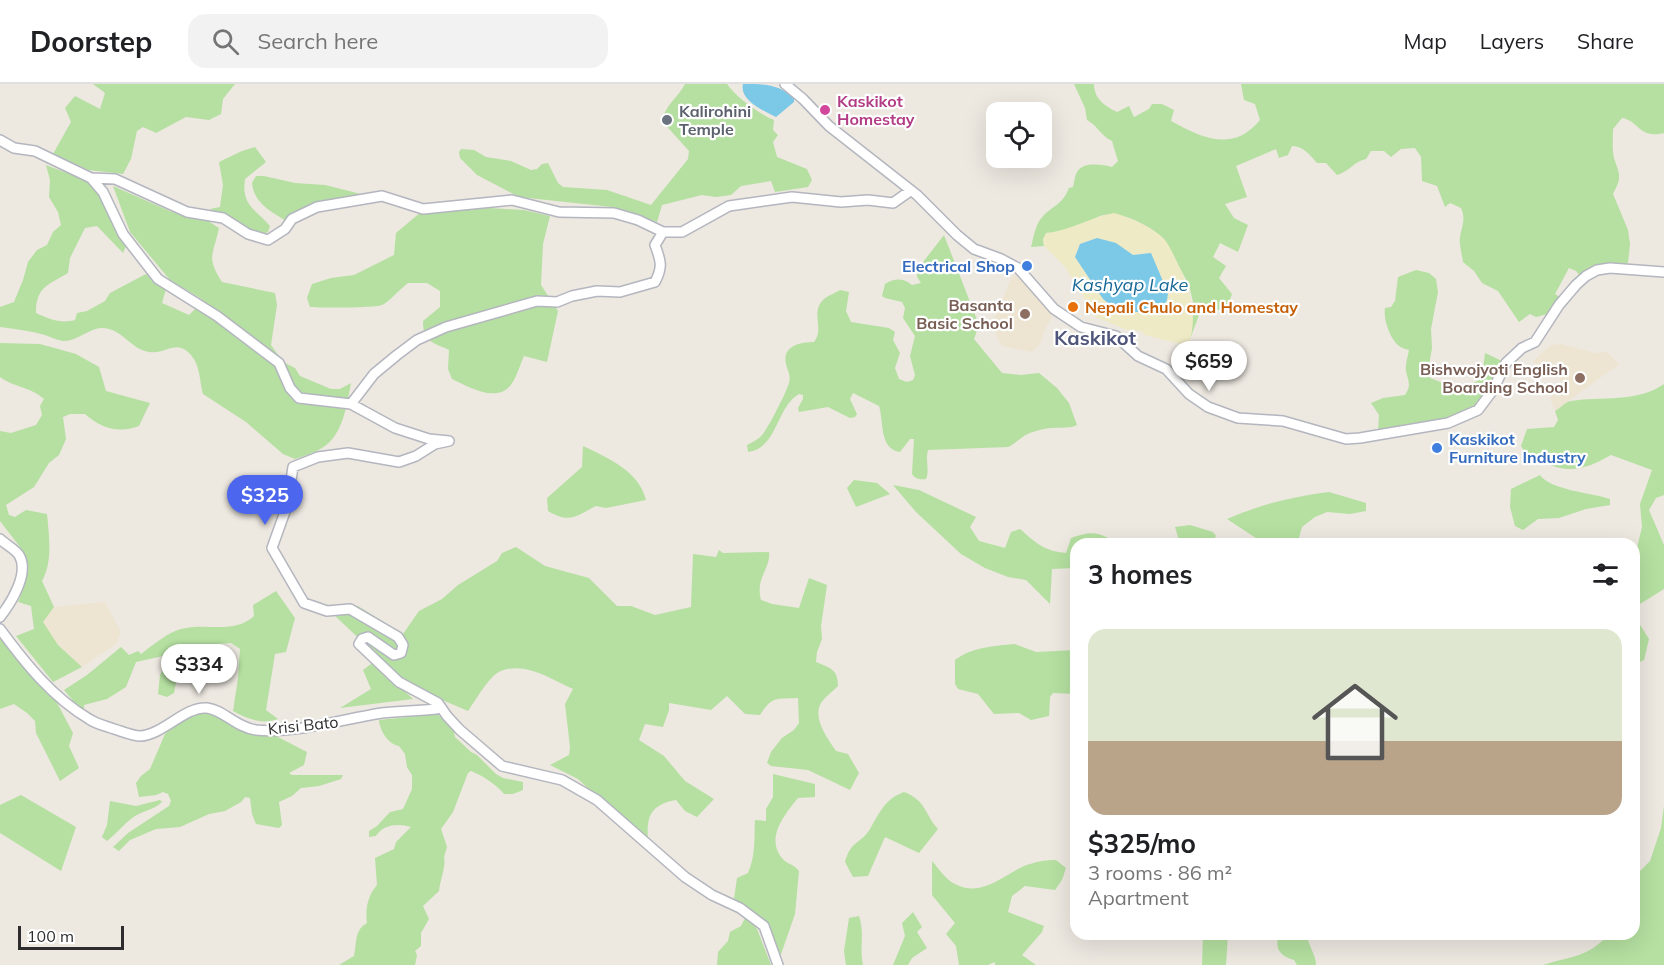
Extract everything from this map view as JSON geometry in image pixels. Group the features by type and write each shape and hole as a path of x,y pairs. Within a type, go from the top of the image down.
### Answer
{"street":[{"path":"785,84 829,126 910,191 974,249 1018,268 1062,315 1081,327 1116,336 1138,356 1166,369 1189,394 1208,407 1238,418 1283,421 1346,439 1448,423 1478,410 1493,390 1506,363 1522,348 1535,342 1559,305 1586,276 1597,270 1610,268 1664,272"},
{"path":"0,140 14,148 34,151 91,178 115,179 187,212 223,218 248,234 268,240 285,229 292,219 317,207 382,196 423,209 512,201 559,212 614,213 638,220 663,232 682,232 729,206 792,197 841,202 868,200 893,203 910,191"},
{"path":"91,178 103,192 123,234 158,279 217,316 279,363 290,388 299,398 351,404 395,428 429,439 449,441 435,444 416,456 399,462 348,453 318,457 293,467 287,506 272,548 304,603 327,611 350,609 398,638 403,645 401,653 394,655 368,637 362,639 359,644 399,681 438,703 460,730 502,766 562,780 597,800 685,877 712,895 740,908 764,926 778,965"},
{"path":"351,404 374,374 397,355 417,340 446,327 537,301 557,302 572,296 597,291 620,292 655,282 661,272 660,258 655,245 663,232"},
{"path":"0,539 19,554 22,566 16,592 0,617"},
{"name":"Krisi Bato","path":"0,629 25,663 64,702 90,721 141,736 204,708 215,710 235,723 255,730 354,720 383,713 436,709 438,703"}],"shaded area":[{"name":"Basanta Basic School","path":"1020,274 1054,312 1039,346 1032,352 1002,346 991,325 1012,277"},
{"name":"Bishwojyoti English Boarding School","path":"1561,344 1595,353 1607,352 1619,364 1555,411 1550,398 1562,385 1556,363 1540,371 1533,361 1551,345"},
{"path":"105,602 121,632 116,644 82,667 58,645 42,621 54,607"}],"green space":[{"path":"93,84 235,84 223,99 221,114 209,120 186,117 156,133 143,127 137,131 131,159 123,174 88,170 53,154 71,122 65,108 75,96 100,109 105,93"},
{"path":"685,84 727,84 749,105 774,120 773,130 778,135 773,142 777,157 807,169 812,180 808,187 775,192 771,181 741,186 731,195 716,197 702,195 662,205 657,222 612,207 519,197 477,175 460,158 461,149 474,150 486,157 511,161 531,170 548,163 558,183 563,187 607,190 651,205 688,159 689,151 662,121 666,110"},
{"path":"1074,84 1094,84 1098,98 1117,112 1129,106 1134,117 1149,109 1152,104 1162,104 1174,110 1171,121 1206,137 1228,139 1250,130 1260,120 1255,104 1244,100 1241,84 1664,84 1664,133 1649,134 1622,118 1613,129 1613,155 1619,176 1613,194 1628,230 1630,244 1628,263 1614,264 1580,276 1569,268 1555,294 1563,299 1551,313 1536,317 1530,314 1519,322 1498,291 1482,283 1474,271 1463,262 1460,243 1463,219 1461,208 1450,203 1445,207 1437,186 1422,181 1421,157 1415,148 1401,149 1391,157 1384,151 1371,151 1366,159 1337,175 1326,163 1317,163 1303,149 1296,146 1292,146 1288,155 1279,158 1276,149 1236,166 1247,197 1225,204 1234,218 1248,225 1238,252 1220,243 1213,257 1226,266 1219,278 1232,294 1226,311 1202,307 1190,339 1193,302 1189,285 1164,239 1151,229 1128,218 1104,215 1083,225 1048,236 1043,239 1044,246 1031,247 1040,219 1061,201 1069,188 1073,187 1076,173 1080,169 1093,165 1112,167 1118,161 1112,141 1087,120 1085,108"},
{"path":"255,147 266,162 245,179 244,188 250,206 270,226 268,232 260,235 210,209 220,207 223,185 219,162"},
{"path":"46,165 85,180 99,193 126,246 123,253 97,226 85,228 70,258 68,273 44,288 38,297 36,313 60,321 75,320 77,313 87,311 105,301 110,293 146,274 154,283 166,289 162,303 189,315 196,308 213,320 239,329 200,298 170,280 130,232 113,186 172,212 208,221 219,228 212,261 222,282 275,293 277,305 271,345 283,362 295,368 300,376 331,389 340,389 351,383 343,419 329,443 295,459 283,454 246,422 203,394 197,364 186,350 176,347 149,352 136,347 115,331 102,328 63,341 34,332 0,327 0,307 14,302 28,262 37,250 47,245 53,232 61,225 58,212 49,197 50,180"},
{"path":"256,176 295,183 325,185 361,194 316,203 286,221 259,201 252,183"},
{"path":"489,208 524,210 550,216 543,244 541,285 558,311 547,362 524,356 514,380 504,391 481,392 452,379 448,369 449,350 430,341 423,328 423,321 440,307 440,291 427,283 408,283 382,305 310,307 307,298 312,284 331,278 354,275 394,255 396,233 421,212"},
{"path":"944,235 979,325 974,339 1002,373 1021,375 1039,373 1057,388 1069,403 1077,425 1035,431 1008,447 928,450 927,476 926,479 920,479 912,474 914,439 910,439 900,452 893,450 885,440 879,406 853,393 850,399 857,414 855,417 850,418 828,407 799,412 798,408 803,395 799,394 791,400 765,443 758,449 748,452 747,445 763,434 789,383 785,358 789,349 798,344 814,342 818,332 819,305 840,290 849,292 846,311 851,322 889,328 895,332 893,340 900,353 895,368 899,379 907,382 913,380 915,375 910,356 915,336 903,318 905,308 902,302 882,296 885,284 892,281 902,280 912,285 921,283 917,277 917,270"},
{"path":"1416,270 1429,273 1436,279 1438,292 1431,329 1432,348 1428,371 1430,378 1451,386 1468,385 1482,379 1485,353 1502,361 1475,409 1453,418 1378,431 1379,415 1371,403 1383,398 1405,395 1409,386 1406,363 1409,350 1399,346 1390,334 1386,323 1385,308 1391,307 1395,301 1398,277"},
{"path":"0,343 40,344 76,354 99,367 106,391 150,403 139,426 131,428 110,428 97,423 85,414 70,414 63,417 66,439 59,455 49,463 34,487 6,505 9,515 15,517 26,510 47,514 49,557 42,581 54,607 43,622 58,645 82,667 53,682 16,636 34,629 31,606 18,602 25,584 27,568 20,547 0,521 0,431 11,433 36,425 42,415 40,406 44,399 0,377"},
{"path":"1664,384 1664,495 1656,498 1649,510 1664,545 1664,589 1640,604 1639,538 1642,527 1640,504 1652,470 1611,455 1585,467 1564,469 1529,459 1521,446 1527,429 1554,427 1558,420 1555,411 1569,402 1619,398 1654,390"},
{"path":"583,446 630,473 637,481 646,500 606,508 596,506 568,518 548,511 547,498 582,467"},
{"path":"1540,475 1562,488 1610,499 1610,505 1586,509 1559,518 1538,519 1523,530 1515,526 1510,507 1511,489"},
{"path":"854,480 877,483 890,494 856,507 847,488"},
{"path":"893,485 919,490 976,517 970,527 979,541 1005,548 1011,532 1020,529 1041,546 1066,553 1070,541 1070,568 1052,569 1050,604 1026,580 1008,577 985,568 961,554 916,512"},
{"path":"1329,492 1366,503 1366,511 1350,514 1327,512 1315,517 1302,527 1299,538 1256,538 1227,519 1252,509 1302,496"},
{"path":"1190,525 1213,532 1216,536 1215,538 1178,538 1175,527"},
{"path":"1090,533 1108,538 1071,538"},
{"path":"516,547 545,566 589,578 617,606 631,606 655,615 691,607 693,554 716,557 719,550 723,553 769,552 768,563 761,579 760,592 761,600 772,604 799,608 809,578 827,585 821,626 822,639 816,662 835,673 838,686 821,703 818,715 822,728 836,751 848,754 859,773 850,790 808,770 771,766 767,763 771,752 782,738 794,730 799,723 798,698 775,700 768,704 760,715 745,714 727,696 711,710 669,703 663,727 645,724 639,740 664,756 685,781 714,799 697,817 685,811 676,800 661,805 652,812 650,817 648,838 617,815 578,779 550,765 569,755 565,704 573,689 536,672 526,669 507,669 493,676 468,711 403,680 333,614 341,605 358,606 403,634 419,611 442,599 458,585 497,561 502,553"},
{"path":"276,591 295,618 286,652 275,654 266,710 278,719 255,720 233,711 240,649 231,643 216,644 186,653 180,662 174,693 167,697 158,694 160,675 166,665 163,656 136,662 126,687 107,699 84,705 84,714 64,690 87,675 121,647 129,655 138,651 141,654 165,636 181,629 229,627 246,622 254,616 253,605"},
{"path":"1640,625 1649,639 1644,660 1640,662"},
{"path":"0,633 55,699 73,733 69,746 79,768 60,781 36,733 35,721 14,704 0,709"},
{"path":"1015,644 1036,652 1070,650 1070,694 1053,693 1050,697 1049,716 1031,720 1019,713 994,714 978,694 958,689 955,684 955,660 976,650"},
{"path":"371,664 379,667 413,699 340,708 371,689 363,670"},
{"path":"206,711 254,733 274,735 307,752 304,765 289,773 292,775 343,775 341,779 319,786 301,788 292,796 279,802 282,825 279,828 256,824 250,798 245,797 241,802 225,811 209,814 180,827 156,829 130,840 119,851 113,847 128,833 169,806 171,801 168,794 163,792 139,797 136,783 150,769 165,734 174,724"},
{"path":"437,714 453,728 455,737 496,774 503,778 523,782 523,790 513,794 504,794 485,778 471,771 468,773 453,812 441,829 447,847 444,870 439,891 423,906 429,919 421,933 421,946 415,951 417,955 415,965 339,965 354,956 358,933 367,923 368,903 377,885 375,858 394,849 396,842 411,827 401,825 387,827 376,836 369,837 369,831 390,812 403,809 412,789 412,775 407,767 405,754 399,746 391,743 385,736 379,720"},
{"path":"773,774 815,784 815,797 798,798 783,818 776,834 777,849 781,857 799,871 795,914 779,960 768,923 734,899 737,878 748,873 752,860 755,820 766,821 766,809 773,797"},
{"path":"904,792 917,799 938,829 919,853 885,837 868,876 853,877 845,862 850,850 867,834 888,802"},
{"path":"21,795 76,827 61,871 0,833 0,805"},
{"path":"160,800 162,802 159,805 132,818 107,841 102,837 107,825 110,801 136,806"},
{"path":"1664,806 1664,965 1543,965 1586,952 1603,940 1640,940 1640,871 1650,861 1661,828"},
{"path":"1056,860 1066,868 1055,890 1025,886 1012,896 1008,912 1044,926 1042,932 1022,955 1036,965 995,965 995,962 988,965 959,965 956,946 946,934 955,923 932,895 932,861 952,882 965,888 974,888 991,884 1028,865"},
{"path":"913,912 922,927 917,932 927,948 912,958 908,965 893,965 905,936 902,923"},
{"path":"746,916 757,929 771,965 717,965 718,952 728,941 730,932 741,926"},
{"path":"859,916 862,929 863,965 846,965 844,951 849,918"},
{"path":"1203,940 1228,940 1226,965 1202,965"},
{"path":"1278,940 1308,940 1316,965 1297,965 1294,960 1279,951"}],"sand":[{"path":"1114,213 1140,223 1159,234 1167,243 1182,272 1192,302 1193,324 1188,346 1145,335 1141,331 1127,330 1096,317 1065,267 1044,246 1043,239 1046,233 1064,230","holes":["1097,238 1133,255 1148,253 1165,287 1166,301 1163,308 1152,312 1133,312 1113,307 1106,302 1075,257 1080,244"]}],"water":[{"path":"743,84 765,85 783,90 794,99 794,102 776,117 749,100 743,90"},
{"name":"Kashyap Lake","path":"1097,238 1116,243 1133,255 1151,253 1168,293 1163,308 1152,312 1133,312 1113,307 1103,299 1075,257 1080,244"}],"place":[{"name":"Kaskikot Homestay","path":"825,110"},
{"name":"Kalirohini Temple","path":"667,120"},
{"name":"Electrical Shop","path":"1027,266"},
{"name":"Nepali Chulo and Homestay","path":"1073,307"},
{"name":"Basanta Basic School","path":"1025,314"},
{"name":"Bishwojyoti English Boarding School","path":"1580,378"},
{"name":"Kaskikot Furniture Industry","path":"1437,448"}],"district":[{"name":"Kaskikot","path":"1095,337"}]}
